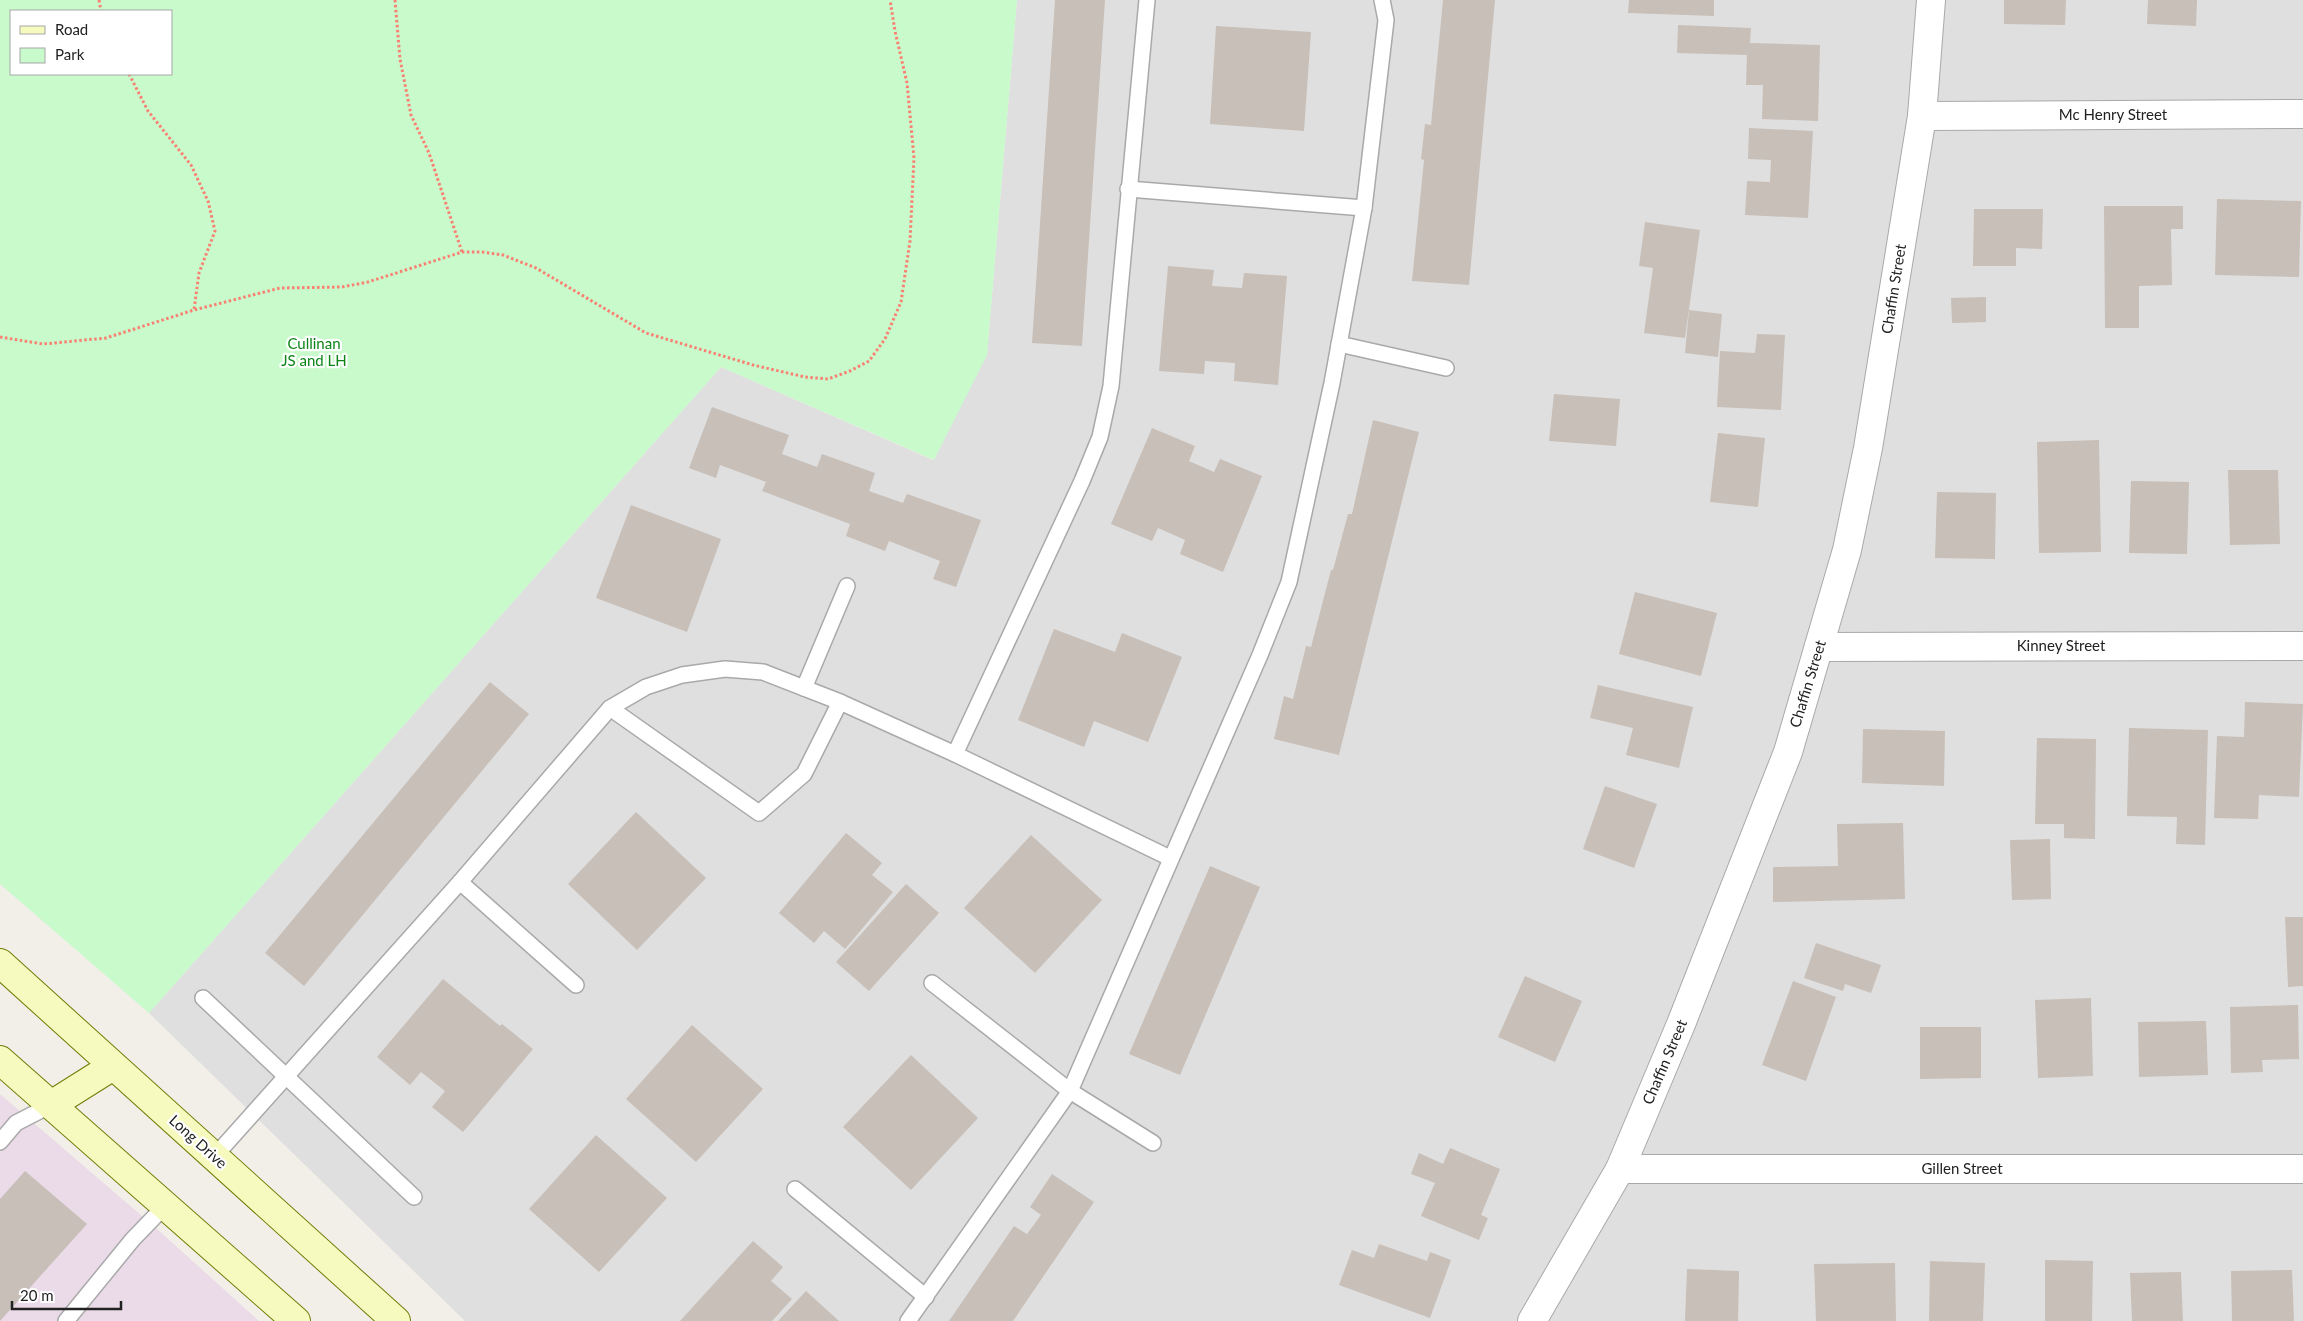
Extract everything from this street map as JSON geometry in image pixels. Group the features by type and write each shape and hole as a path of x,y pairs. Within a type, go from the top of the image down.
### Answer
{"main road":[{"name":"Long Drive","path":"0,963 396,1321"},
{"path":"0,1060 296,1321"},
{"path":"51,1105 114,1066"}],"street":[{"name":"Chaffin Street","path":"1532,1321 1620,1169 1681,1024 1788,752 1847,550 1868,448 1922,116 1932,0"},
{"name":"Mc Henry Street","path":"1922,116 2303,114"},
{"name":"Kinney Street","path":"1819,647 2303,646"},
{"name":"Gillen Street","path":"1620,1169 2303,1169"}],"lane":[{"path":"955,754 1082,481 1100,437 1112,386 1128,189 1147,0"},
{"path":"908,1321 1070,1091 1260,655 1289,582 1339,344 1364,208 1386,20 1382,0"},
{"path":"1128,189 1364,208"},
{"path":"1339,344 1446,368"},
{"path":"804,688 847,586"},
{"path":"214,1157 460,882 610,708 646,687 682,675 726,669 763,672 840,702 955,754 1170,858"},
{"path":"610,708 758,813 804,774 840,702"},
{"path":"460,882 576,985"},
{"path":"932,983 1070,1091 1153,1142"},
{"path":"203,998 414,1197"},
{"path":"0,1142 16,1123 51,1105"},
{"path":"795,1189 926,1297"},
{"path":"66,1321 133,1239 165,1206"}],"path":[{"path":"395,0 400,59 411,116 429,153 462,252"},
{"path":"0,337 43,344 106,338 194,310 280,288 320,288 368,282 462,252 482,252 503,255 536,268 646,333 753,365 805,377 828,378 850,371 869,361 885,339 901,302 910,232 914,158 907,83 890,0"},
{"path":"130,75 148,111 191,165 208,201 215,231 200,273 194,310"}],"shaded area":[{"path":"1017,0 2303,0 2303,1321 465,1321 149,1013 721,367 933,460 987,354"},
{"path":"0,1094 156,1228 259,1321 0,1321"}],"green space":[{"name":"Cullinan JS and LH","path":"0,0 1017,0 987,355 934,460 721,367 149,1013 0,884"}],"building":[{"path":"1055,0 1105,0 1082,346 1032,343"},
{"path":"1443,0 1495,0 1469,285 1412,281 1424,160 1421,159 1425,124 1431,125"},
{"path":"1629,0 1714,0 1714,16 1628,13"},
{"path":"2004,0 2066,0 2065,25 2004,24"},
{"path":"2148,0 2197,0 2196,26 2147,24"},
{"path":"1678,25 1751,28 1750,43 1820,45 1818,121 1762,119 1763,85 1746,85 1747,55 1677,53"},
{"path":"1216,26 1311,32 1304,131 1210,124"},
{"path":"1749,128 1813,131 1808,218 1745,215 1747,181 1770,182 1771,160 1748,159"},
{"path":"2217,199 2301,201 2299,277 2215,275"},
{"path":"2104,206 2183,206 2183,229 2171,229 2172,285 2139,286 2139,328 2105,328"},
{"path":"1974,209 2043,209 2042,249 2016,248 2016,266 1973,266"},
{"path":"1645,222 1700,230 1685,338 1644,333 1653,268 1639,266"},
{"path":"1168,266 1214,270 1212,286 1242,288 1244,273 1287,276 1278,385 1234,381 1235,363 1205,361 1204,374 1159,371"},
{"path":"1986,297 1986,322 1952,323 1951,298"},
{"path":"1689,310 1722,314 1718,357 1685,353"},
{"path":"1757,334 1785,335 1781,410 1717,407 1720,351 1755,353"},
{"path":"1554,394 1620,399 1616,446 1549,441"},
{"path":"712,407 789,435 782,454 817,467 822,454 875,473 869,491 903,503 907,494 981,520 956,587 933,579 940,561 889,541 885,551 846,536 850,524 762,491 766,482 720,465 716,478 689,468"},
{"path":"1373,420 1419,432 1339,755 1274,739 1284,696 1293,699 1306,646 1311,647 1348,514 1352,514"},
{"path":"1152,428 1195,446 1189,461 1214,472 1220,459 1262,476 1223,572 1180,554 1185,540 1158,528 1152,541 1111,524"},
{"path":"1718,433 1765,438 1758,507 1710,502"},
{"path":"2099,440 2101,552 2039,553 2037,442"},
{"path":"2228,470 2278,470 2280,544 2230,545"},
{"path":"2131,481 2189,482 2187,554 2129,553"},
{"path":"1937,492 1996,493 1995,559 1935,558"},
{"path":"631,505 721,539 687,632 596,598"},
{"path":"1635,592 1717,613 1701,676 1619,654"},
{"path":"1054,629 1115,652 1122,633 1182,657 1148,742 1094,721 1084,747 1018,720"},
{"path":"490,682 529,714 304,986 265,953"},
{"path":"1598,685 1693,707 1679,768 1626,755 1633,728 1590,718"},
{"path":"2245,702 2303,704 2299,797 2259,795 2258,819 2214,818 2217,736 2244,737"},
{"path":"2129,728 2208,730 2205,845 2176,844 2177,817 2127,816"},
{"path":"1863,729 1945,731 1944,786 1862,783"},
{"path":"2037,738 2096,739 2095,839 2064,838 2064,824 2035,824"},
{"path":"1605,786 1657,804 1634,868 1583,849"},
{"path":"636,812 706,878 637,950 568,884"},
{"path":"1903,823 1905,899 1773,902 1773,867 1838,866 1837,824"},
{"path":"846,833 882,863 872,875 893,892 845,949 824,931 814,943 779,913"},
{"path":"1031,835 1102,900 1035,973 964,908"},
{"path":"2050,839 2051,899 2012,900 2010,840"},
{"path":"1210,866 1260,887 1180,1075 1129,1054"},
{"path":"906,884 939,913 869,991 836,962"},
{"path":"2285,917 2303,917 2303,986 2288,987"},
{"path":"1816,943 1881,965 1871,993 1845,984 1843,991 1804,978"},
{"path":"1525,976 1582,1001 1555,1062 1498,1037"},
{"path":"443,979 500,1026 502,1024 533,1049 463,1132 432,1107 445,1091 421,1072 410,1085 377,1057"},
{"path":"1793,981 1836,997 1806,1081 1762,1065"},
{"path":"2091,998 2093,1076 2038,1078 2035,1000"},
{"path":"2298,1005 2299,1059 2262,1060 2263,1072 2231,1073 2230,1007"},
{"path":"2206,1021 2208,1075 2139,1077 2138,1022"},
{"path":"692,1025 763,1089 696,1162 626,1099"},
{"path":"1920,1027 1981,1027 1981,1078 1920,1079"},
{"path":"911,1055 978,1118 911,1190 843,1127"},
{"path":"596,1135 667,1198 599,1272 529,1209"},
{"path":"1450,1148 1500,1169 1481,1215 1488,1218 1479,1240 1421,1216 1435,1183 1411,1174 1419,1153 1443,1164"},
{"path":"25,1171 87,1224 0,1321 0,1199"},
{"path":"1052,1174 1094,1202 1013,1321 949,1321 1014,1226 1027,1234 1041,1215 1030,1207"},
{"path":"753,1241 783,1267 771,1281 792,1299 772,1321 680,1321"},
{"path":"1379,1244 1427,1261 1430,1252 1451,1260 1430,1318 1339,1285 1352,1250 1374,1258"},
{"path":"2045,1260 2093,1261 2092,1321 2045,1321"},
{"path":"1930,1261 1985,1263 1983,1321 1929,1321"},
{"path":"1895,1263 1896,1321 1816,1321 1814,1264"},
{"path":"1687,1269 1739,1271 1738,1321 1685,1321"},
{"path":"2292,1270 2294,1321 2232,1321 2231,1271"},
{"path":"2181,1272 2183,1321 2132,1321 2130,1273"},
{"path":"806,1291 839,1321 778,1321"}]}
